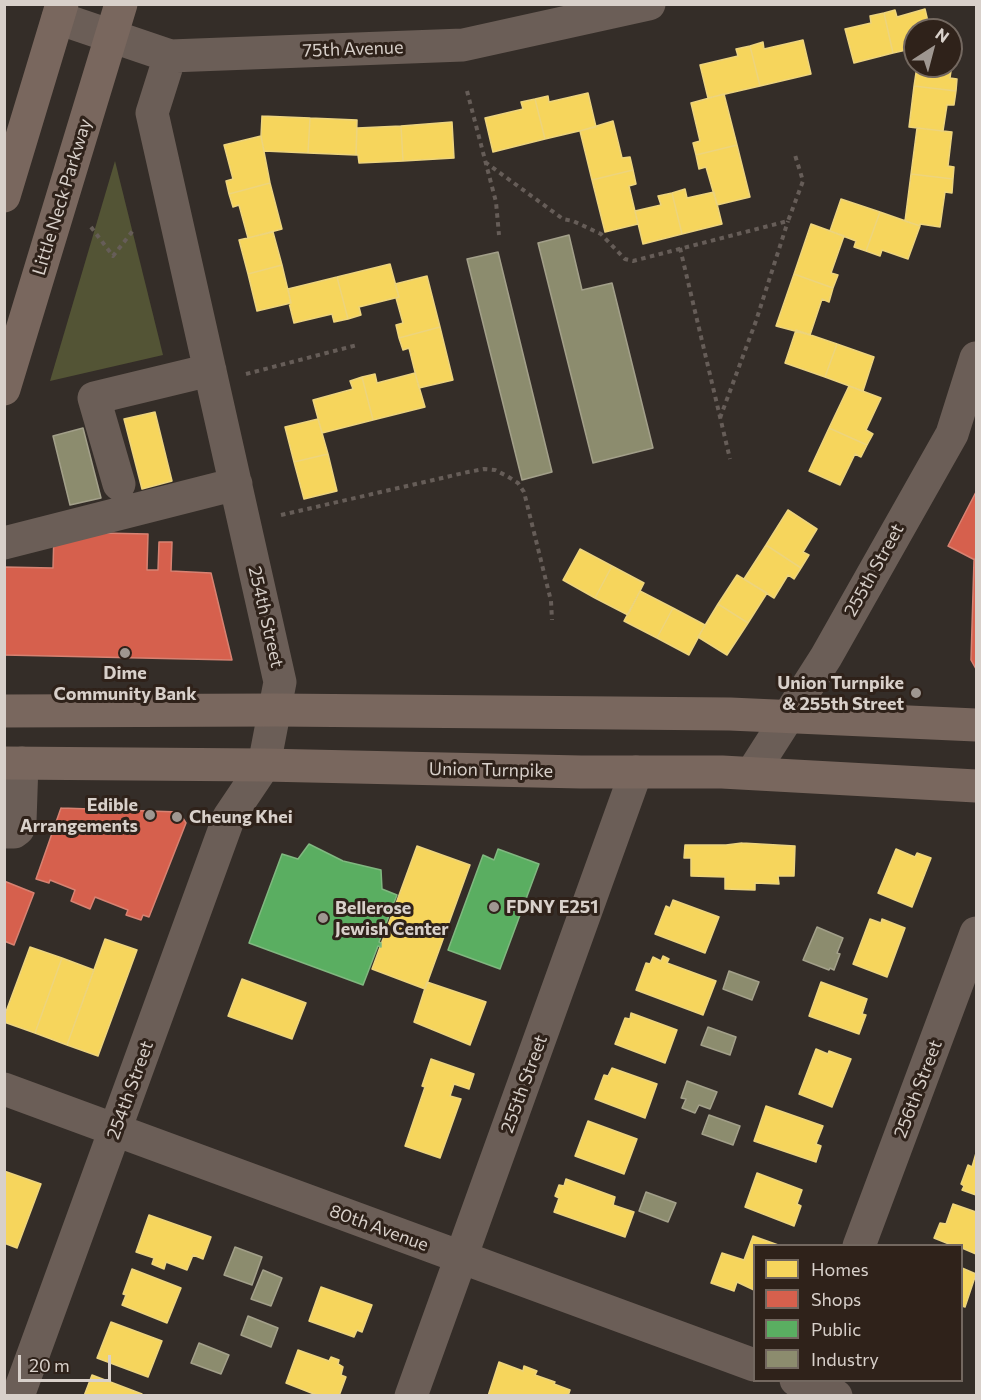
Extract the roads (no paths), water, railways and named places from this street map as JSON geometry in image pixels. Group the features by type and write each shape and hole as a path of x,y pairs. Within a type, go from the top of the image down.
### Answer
{"main road":[{"name":"Little Neck Parkway","path":"4,389 121,4"},
{"path":"4,196 60,11"},
{"path":"4,711 276,710 730,714 976,725"},
{"name":"Union Turnpike","path":"13,763 752,773 976,786"}],"street":[{"name":"75th Avenue","path":"60,11 111,36 170,56 463,45 649,4"},
{"name":"254th Street","path":"18,1395 229,817 264,765 280,682 152,113 170,56"},
{"name":"255th Street","path":"752,773 826,657 952,434 976,358"},
{"path":"119,484 94,398 210,370"},
{"path":"4,543 236,484"},
{"path":"4,832 14,832 18,829 20,822 13,763"},
{"name":"255th Street","path":"411,1395 636,772"},
{"name":"256th Street","path":"860,1244 976,933"},
{"name":"80th Avenue","path":"4,1089 753,1365"}],"place":[{"name":"Dime Community Bank","path":"125,653"},
{"name":"Union Turnpike & 255th Street","path":"916,693"},
{"name":"Edible Arrangements","path":"150,815"},
{"name":"Cheung Khei","path":"177,817"},
{"name":"FDNY E251","path":"494,907"},
{"name":"Bellerose Jewish Center","path":"323,918"}]}
